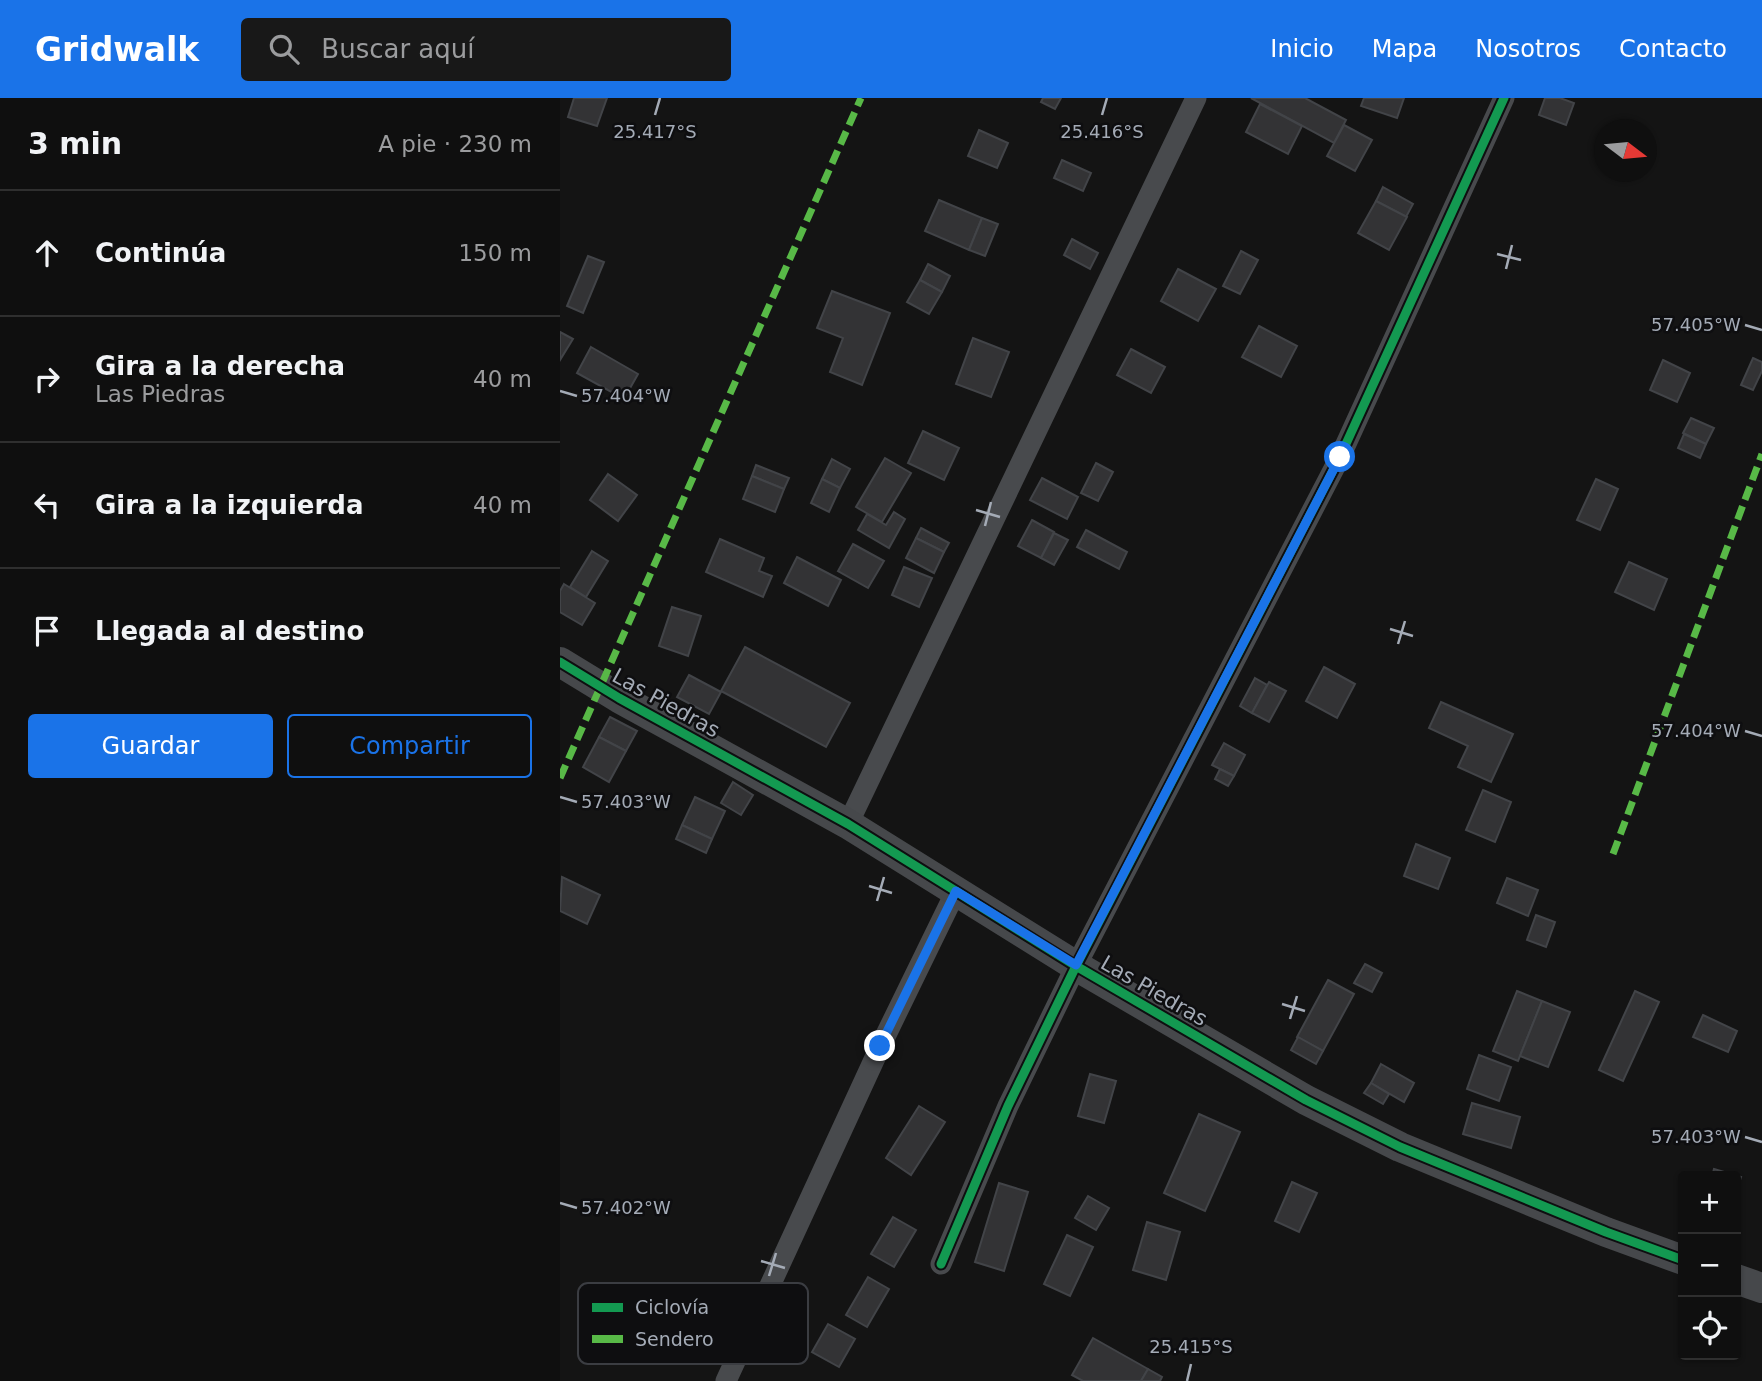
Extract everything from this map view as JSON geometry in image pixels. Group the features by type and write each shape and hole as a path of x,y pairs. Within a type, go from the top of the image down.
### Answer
{"street":[{"path":"848,824 1196,98"},
{"path":"941,1264 1008,1106 1076,965 1340,457 1504,98"},
{"name":"Las Piedras","path":"560,662 619,698 848,824 1076,965 1306,1100 1401,1147 1606,1232 1678,1258"},
{"path":"771,1283 880,1046 956,891"},
{"path":"1741,1281 1762,1288"},
{"path":"726,1381 734,1364"}],"building":[{"path":"574,98 607,98 597,126 568,117"},
{"path":"1043,98 1061,98 1055,109 1041,102"},
{"path":"1251,98 1305,98 1346,120 1334,143"},
{"path":"1364,98 1404,98 1397,118 1361,106"},
{"path":"1545,98 1560,98 1574,103 1566,125 1539,115"},
{"path":"1260,104 1302,126 1288,154 1246,132"},
{"path":"1344,125 1372,140 1355,171 1327,156"},
{"path":"979,130 1008,143 997,168 968,156"},
{"path":"1062,160 1091,173 1083,191 1054,178"},
{"path":"1383,187 1413,204 1406,217 1376,201"},
{"path":"939,200 982,218 969,250 925,231"},
{"path":"1376,201 1407,217 1389,250 1358,233"},
{"path":"982,218 998,224 985,256 969,250"},
{"path":"1072,239 1098,253 1090,269 1064,255"},
{"path":"1241,251 1258,260 1240,294 1223,286"},
{"path":"588,256 604,262 583,313 567,306"},
{"path":"928,264 950,276 942,292 920,280"},
{"path":"1178,269 1216,289 1198,321 1161,301"},
{"path":"920,280 942,292 929,314 907,302"},
{"path":"832,291 890,313 862,385 830,372 843,338 817,328"},
{"path":"1259,326 1297,346 1281,377 1242,357"},
{"path":"560,332 573,339 560,360"},
{"path":"973,338 1009,352 991,397 956,384"},
{"path":"591,347 638,374 624,399 577,373"},
{"path":"1131,349 1165,367 1151,393 1117,375"},
{"path":"1753,358 1762,362 1762,371 1753,390 1741,385"},
{"path":"1663,360 1690,373 1677,402 1650,390"},
{"path":"1691,418 1714,428 1706,444 1683,433"},
{"path":"923,431 959,448 944,480 908,463"},
{"path":"1684,434 1706,444 1700,458 1678,448"},
{"path":"885,458 911,473 882,522 856,507"},
{"path":"832,459 850,469 840,488 822,479"},
{"path":"1096,463 1113,472 1098,501 1081,493"},
{"path":"756,465 789,478 784,489 752,476"},
{"path":"608,474 637,495 618,521 590,500"},
{"path":"752,476 784,489 775,512 743,499"},
{"path":"1042,478 1078,497 1067,519 1030,500"},
{"path":"822,479 840,488 829,512 811,503"},
{"path":"1596,479 1618,489 1600,530 1577,520"},
{"path":"894,512 905,519 889,548 858,530 867,514 886,525"},
{"path":"1032,520 1054,532 1041,558 1018,546"},
{"path":"921,528 949,543 944,552 916,538"},
{"path":"1086,530 1127,552 1119,569 1077,547"},
{"path":"1054,533 1068,540 1054,565 1041,558"},
{"path":"916,538 944,552 934,573 906,558"},
{"path":"720,539 764,558 759,571 772,576 763,597 706,572"},
{"path":"853,544 884,561 868,588 838,571"},
{"path":"592,551 608,561 586,597 570,587"},
{"path":"797,557 841,580 828,606 784,583"},
{"path":"1629,562 1667,579 1654,610 1615,592"},
{"path":"904,567 932,578 919,607 892,595"},
{"path":"564,584 595,603 582,625 560,612 560,591"},
{"path":"672,607 701,616 688,656 659,646"},
{"path":"745,647 850,703 826,747 721,691"},
{"path":"1324,667 1355,684 1337,718 1306,701"},
{"path":"689,675 721,692 709,714 677,697"},
{"path":"1255,678 1267,685 1252,713 1240,706"},
{"path":"1269,682 1286,691 1269,722 1252,713"},
{"path":"1441,702 1513,734 1491,782 1458,767 1468,746 1429,728"},
{"path":"610,717 637,731 626,751 599,737"},
{"path":"599,737 626,751 609,782 583,767"},
{"path":"1224,743 1245,755 1234,776 1212,765"},
{"path":"1220,769 1234,776 1228,786 1215,779"},
{"path":"733,782 753,795 741,815 721,803"},
{"path":"1483,790 1511,802 1495,842 1466,830"},
{"path":"695,797 725,811 712,839 682,825"},
{"path":"682,825 712,839 706,853 676,839"},
{"path":"1416,844 1450,858 1438,889 1404,876"},
{"path":"562,877 600,895 587,924 560,911"},
{"path":"1507,878 1538,890 1528,916 1497,903"},
{"path":"1536,915 1555,922 1546,947 1527,940"},
{"path":"1365,964 1382,973 1372,992 1354,983"},
{"path":"1328,980 1354,994 1323,1051 1297,1037"},
{"path":"1517,991 1542,1001 1518,1061 1493,1051"},
{"path":"1635,991 1659,1002 1623,1081 1599,1070"},
{"path":"1542,1001 1570,1012 1548,1067 1520,1056"},
{"path":"1703,1015 1737,1031 1728,1052 1693,1037"},
{"path":"1298,1037 1323,1051 1316,1064 1291,1050"},
{"path":"1479,1055 1511,1067 1499,1101 1467,1089"},
{"path":"1381,1064 1414,1083 1404,1102 1371,1083"},
{"path":"1090,1074 1116,1081 1104,1123 1078,1116"},
{"path":"1371,1083 1389,1094 1383,1104 1364,1093"},
{"path":"1472,1103 1520,1117 1511,1148 1463,1134"},
{"path":"919,1106 945,1122 911,1175 886,1158"},
{"path":"1199,1114 1240,1132 1205,1211 1164,1193"},
{"path":"1292,1182 1317,1193 1299,1232 1275,1221"},
{"path":"999,1183 1028,1192 1004,1271 975,1262"},
{"path":"1088,1196 1109,1208 1096,1230 1075,1218"},
{"path":"893,1217 916,1230 894,1267 871,1254"},
{"path":"1147,1222 1180,1232 1166,1280 1133,1270"},
{"path":"1067,1235 1093,1247 1070,1296 1044,1284"},
{"path":"868,1277 889,1289 867,1327 846,1315"},
{"path":"828,1324 855,1339 839,1367 812,1352"},
{"path":"1093,1338 1148,1369 1141,1381 1083,1381 1072,1375"},
{"path":"1148,1369 1162,1377 1160,1381 1141,1381"}],"marked path":[{"path":"560,778 861,98"},
{"path":"1613,854 1762,454"}],"cycle path":[{"path":"941,1264 1008,1106 1076,966 1340,457 1504,98"},
{"path":"560,662 619,698 848,824 1076,966 1306,1100 1400,1147 1606,1232 1678,1258"}],"route":[{"path":"880,1046 956,891 1076,965 1340,457"}]}
